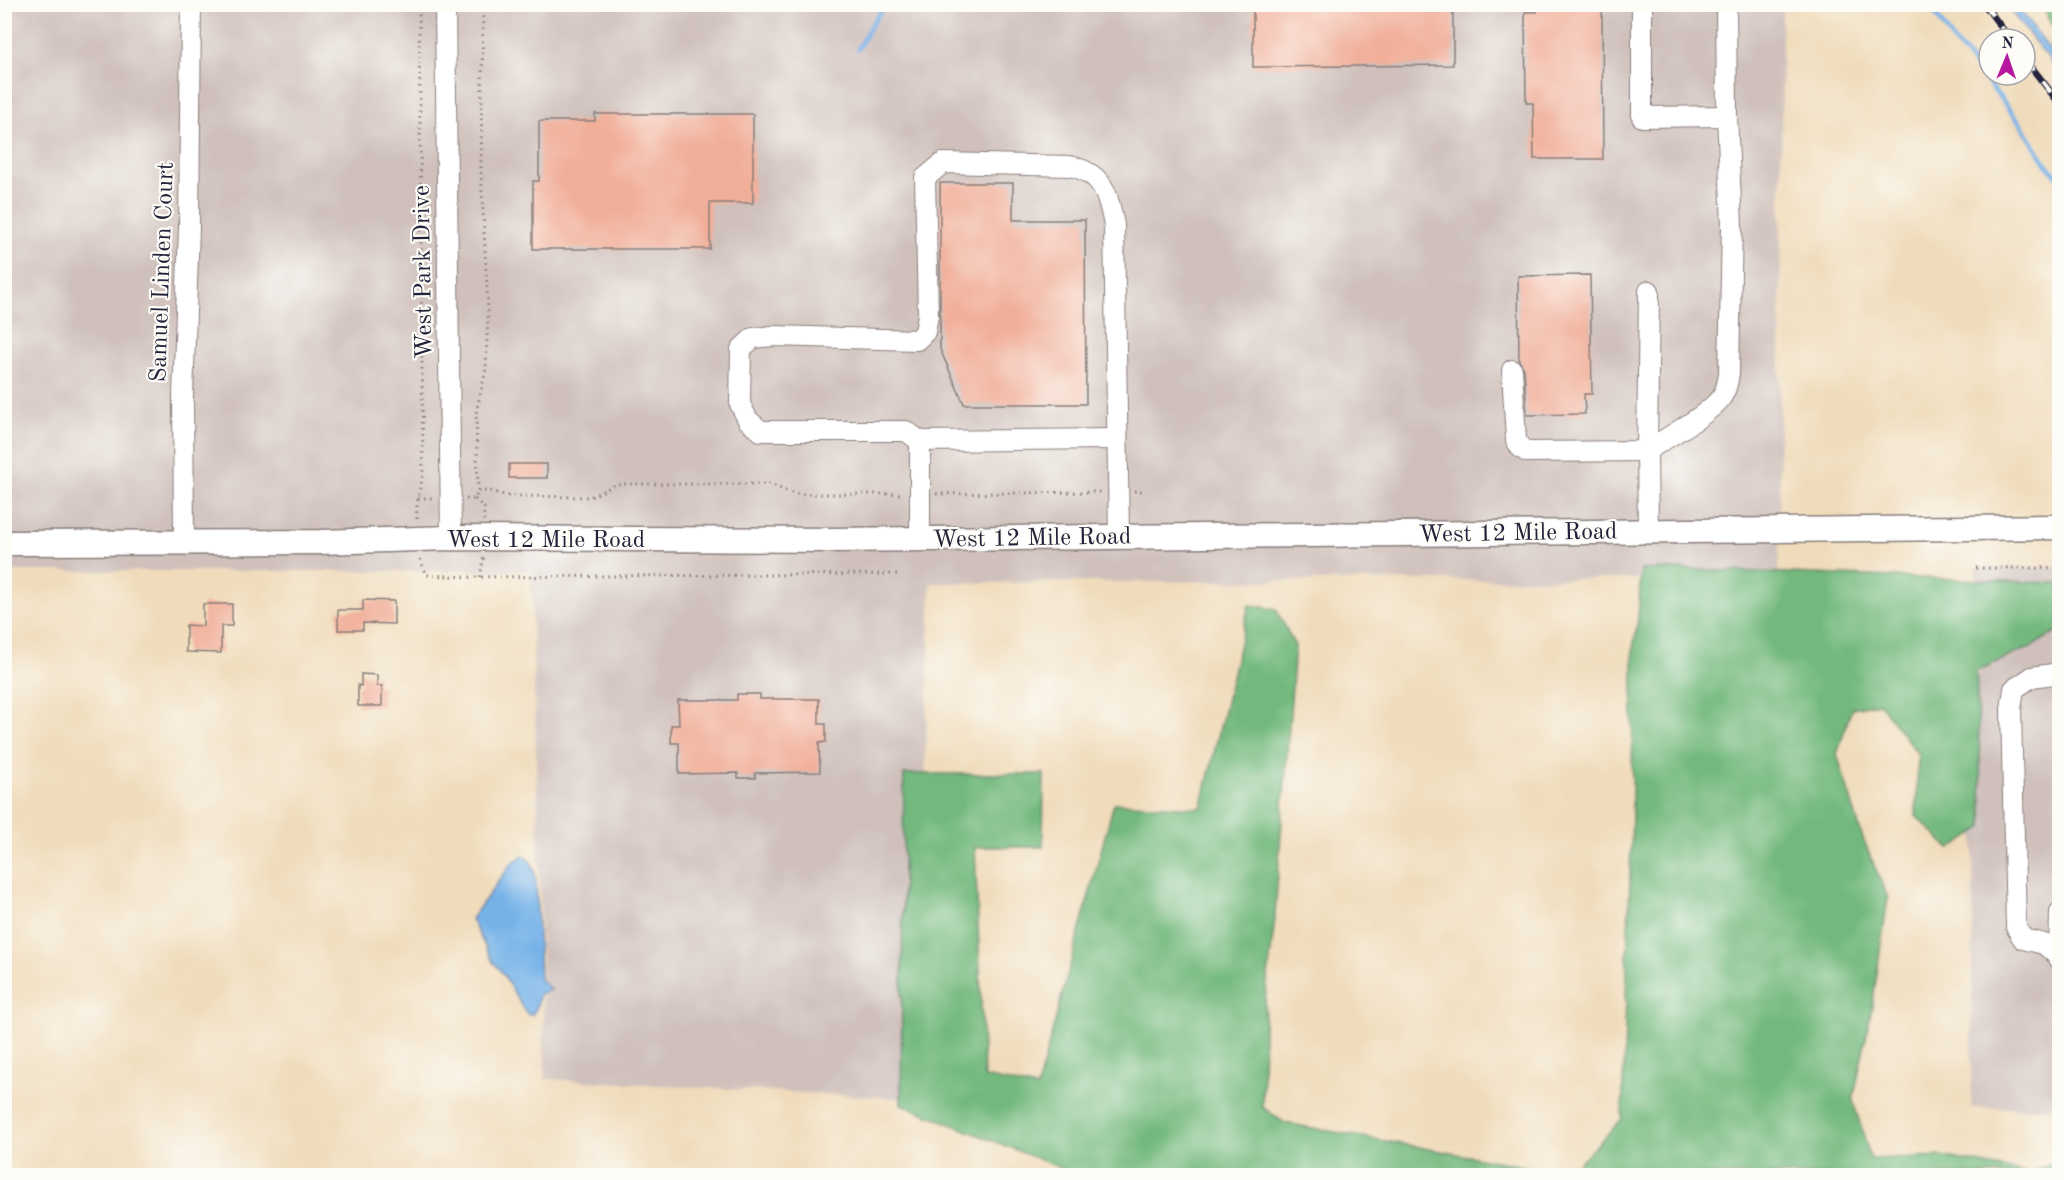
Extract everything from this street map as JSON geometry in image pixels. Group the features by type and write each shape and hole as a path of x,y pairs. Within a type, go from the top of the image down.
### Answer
{"main road":[{"name":"West 12 Mile Road","path":"4,543 320,542 451,538 920,539 2060,527"}],"street":[{"name":"Samuel Linden Court","path":"184,541 183,396 189,228 191,4"},
{"name":"West Park Drive","path":"445,4 451,538"},
{"path":"1642,4 1642,117 1727,116"},
{"path":"1512,370 1516,440 1527,452 1647,451 1692,422 1720,399 1727,387 1729,373 1732,225 1727,116 1726,4"},
{"path":"1117,439 920,441 906,431 761,431 748,420 741,404 741,349 753,338 773,336 917,340 925,332 928,315 925,177 943,163 1071,166 1085,169 1099,181 1110,203 1114,225 1119,536"},
{"path":"1648,531 1649,291"},
{"path":"920,441 920,539"},
{"path":"2059,958 2044,944 2023,939 2016,927 2011,709 2014,689 2032,677 2060,673"},
{"path":"2059,958 2060,912"}],"path":[{"path":"416,509 423,472 419,4"},
{"path":"418,498 475,499 478,491 476,413 486,369 488,308 481,170 483,4"},
{"path":"478,491 490,491 507,496 590,497 617,484 770,484 794,494 1145,491"},
{"path":"420,560 427,575 480,577 899,574"},
{"path":"480,577 483,562"},
{"path":"1976,568 2060,568"}],"shaded area":[{"path":"5,5 1782,5 1779,578 931,583 915,1099 545,1079 531,571 5,571"},
{"path":"2059,567 2059,1108 1971,1108 1976,568"}],"green space":[{"path":"2042,5 2059,5 2059,35 2049,20"},
{"path":"1677,569 2059,583 2059,630 2031,647 1976,671 1983,827 1950,849 1916,816 1918,754 1879,703 1852,708 1837,754 1862,836 1888,898 1871,1013 1853,1101 1871,1159 1942,1156 2030,1174 2059,1159 2059,1175 1078,1175 901,1104 904,774 1044,774 1043,847 975,847 984,1077 1037,1088 1114,803 1201,808 1249,605 1276,609 1295,646 1274,927 1265,1001 1262,1107 1285,1123 1568,1174 1622,1119 1632,815 1633,649 1638,619 1641,570"}],"water":[{"path":"2006,5 2017,5 2033,27 2023,27"},
{"path":"2037,33 2059,63 2059,72 2037,44"},
{"path":"522,856 531,862 535,872 540,979 551,990 540,993 532,1015 527,1014 503,974 493,962 471,919 512,863"}],"building":[{"path":"1253,4 1453,4 1453,65 1253,67"},
{"path":"1537,4 1602,4 1603,159 1534,159 1533,103 1526,103 1525,12 1537,12"},
{"path":"595,114 753,114 753,203 710,203 710,249 533,249 533,181 539,181 539,121 595,121"},
{"path":"940,183 1013,183 1013,220 1085,220 1086,404 964,404 940,349"},
{"path":"1590,275 1592,394 1584,394 1585,414 1527,415 1524,369 1519,361 1518,276"},
{"path":"509,464 547,464 547,478 509,478"},
{"path":"363,600 394,601 394,624 363,623 363,630 338,630 338,610 363,610"},
{"path":"203,604 232,604 232,626 221,626 221,653 186,652 186,625 203,626"},
{"path":"361,674 377,675 377,686 382,686 382,706 358,706 358,685 361,686"},
{"path":"737,694 760,694 760,699 819,699 819,724 826,724 826,742 819,743 820,772 755,773 755,778 738,778 738,773 679,774 679,743 671,743 671,725 679,725 678,700 737,700"}],"waterway":[{"path":"858,49 886,4"},
{"path":"1929,4 1956,45 2020,123 2050,169 2060,178"}],"railway":[{"path":"1984,4 2001,27"},
{"path":"2037,74 2060,104"}]}
